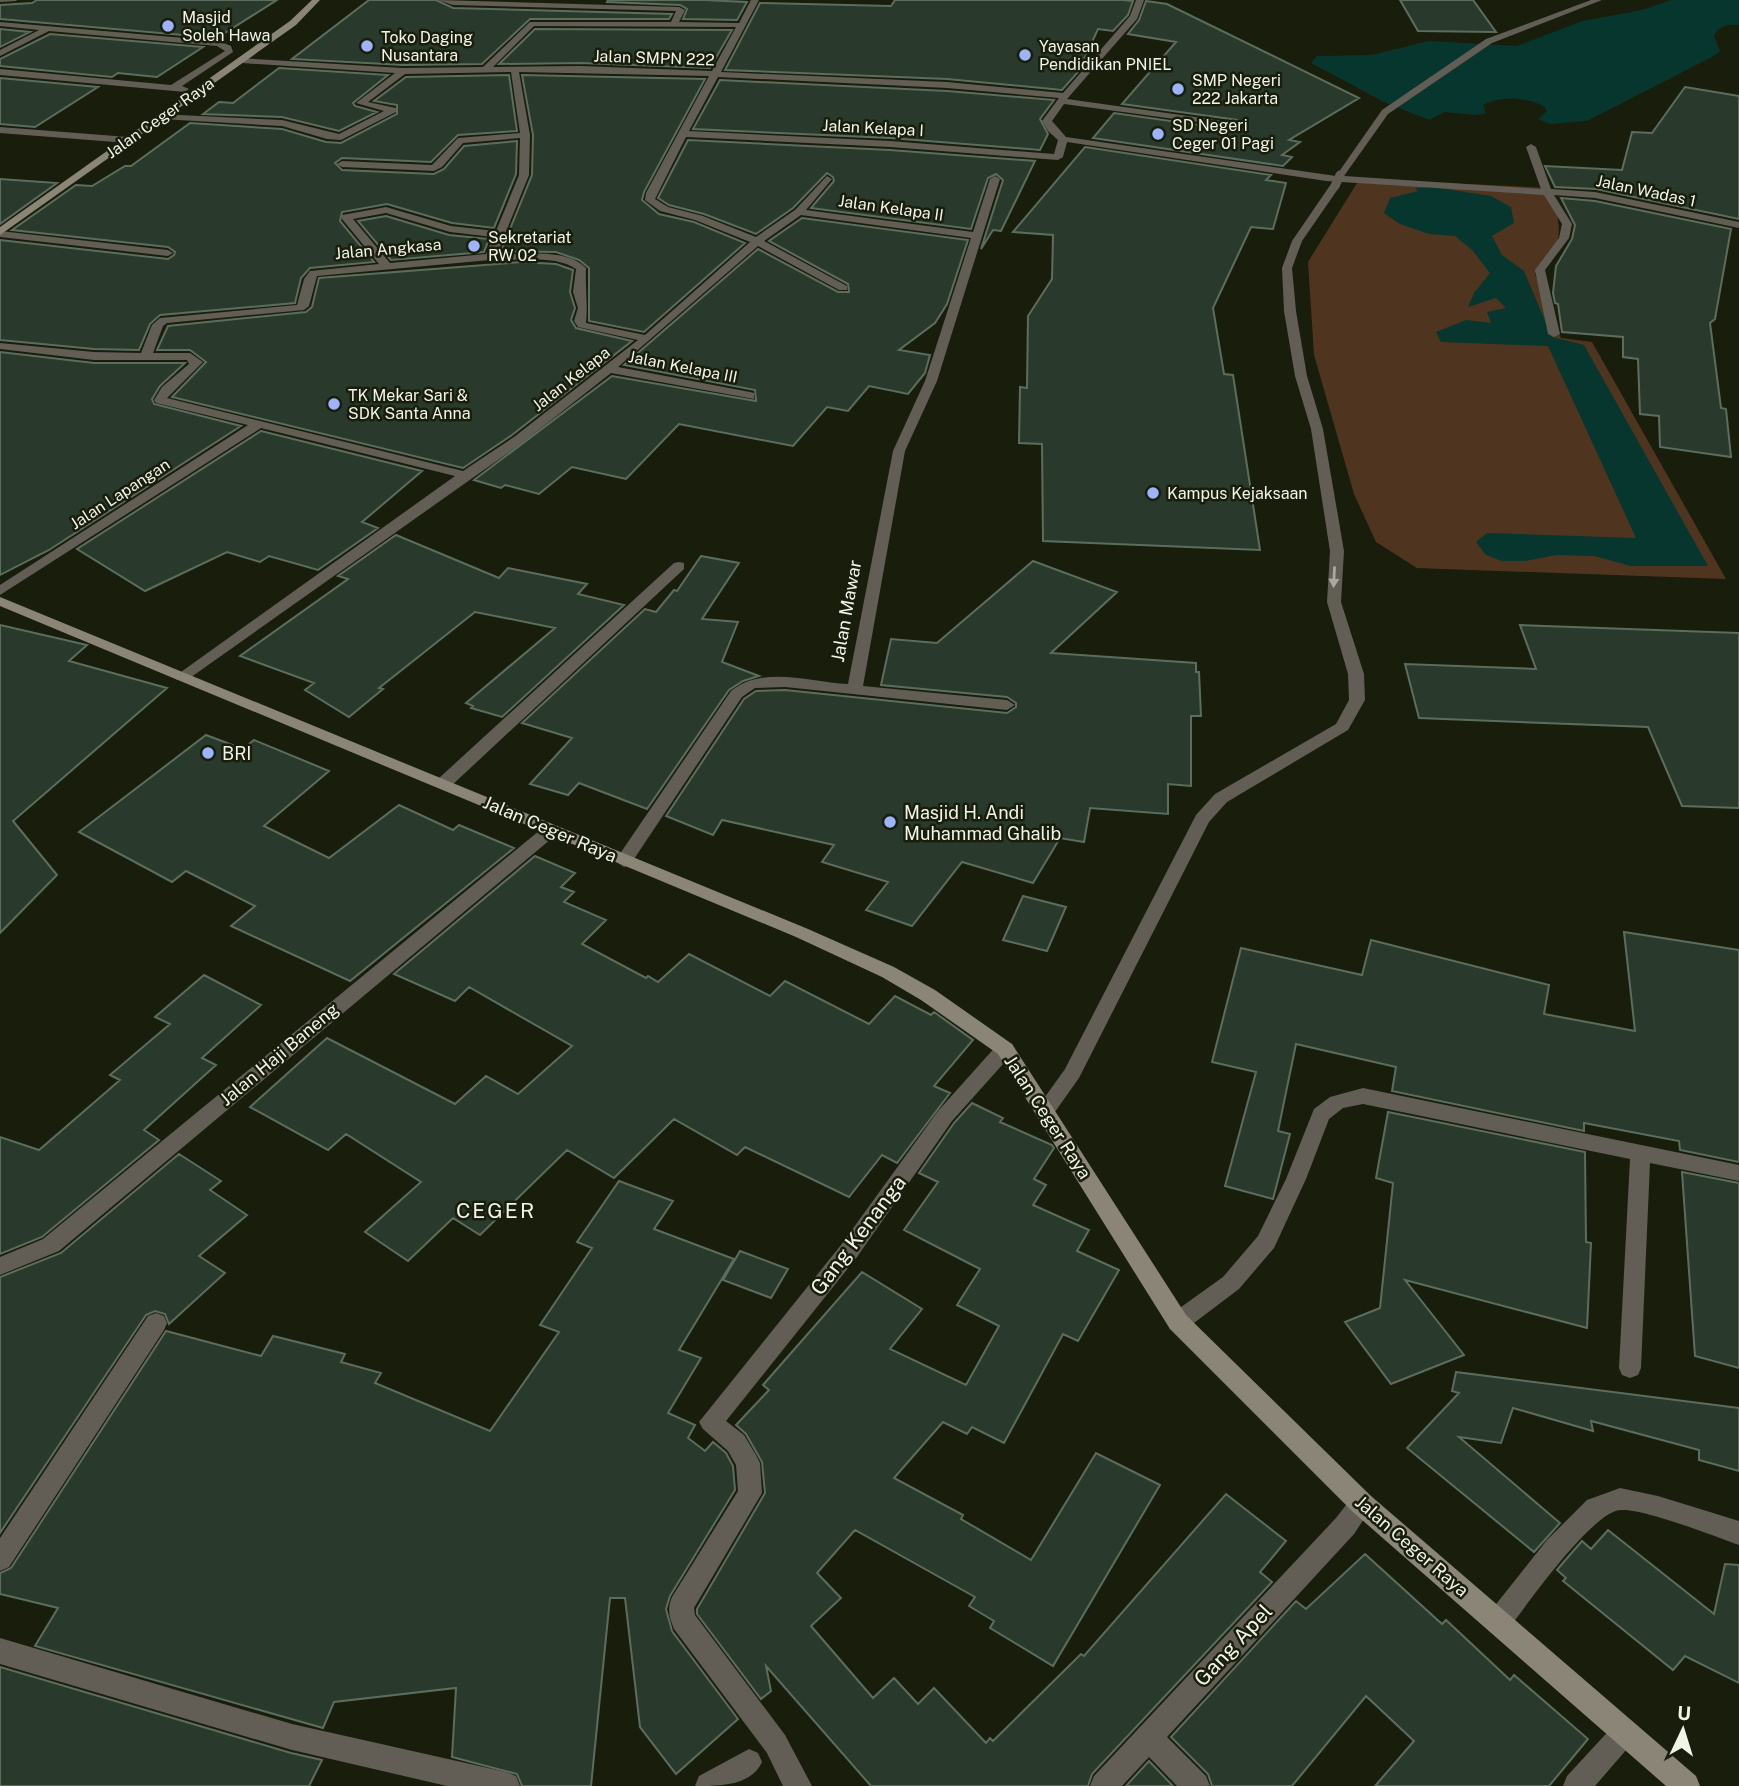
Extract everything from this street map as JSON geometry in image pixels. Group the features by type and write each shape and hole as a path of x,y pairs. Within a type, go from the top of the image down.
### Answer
{"main road":[{"name":"Jalan Ceger Raya","path":"0,233 293,23 316,0"},
{"name":"Jalan Ceger Raya","path":"0,601 802,933 888,972 928,995 1005,1049 1178,1322 1362,1504 1686,1786"}],"street":[{"path":"0,0 13,1"},
{"path":"442,0 453,3 679,9 681,10 674,24"},
{"path":"755,0 651,193 650,200 664,209 699,218 757,241 843,288"},
{"path":"1063,139 1047,125 1063,98 1134,17 1140,0"},
{"path":"1045,1111 1072,1073 1202,819 1221,798 1342,727 1357,700 1356,674 1334,603 1337,551 1317,429 1301,376 1290,311 1287,268 1297,241 1385,112 1489,41 1598,0"},
{"path":"0,24 219,44 228,48 229,52 173,88"},
{"path":"484,72 533,24 742,25"},
{"path":"0,37 21,26"},
{"path":"0,53 47,29"},
{"name":"Jalan SMPN 222","path":"242,60 403,71 515,72 580,69 947,85 1063,98 1238,126"},
{"path":"161,116 282,123 304,127 327,136 341,136 393,110 361,103 403,71"},
{"path":"0,72 198,90"},
{"path":"490,257 524,175 524,135 515,72"},
{"path":"0,82 183,100"},
{"path":"0,130 128,140"},
{"name":"Jalan Kelapa I","path":"685,134 890,144 1058,157 1063,139"},
{"path":"342,164 434,168 442,164 456,141 524,135"},
{"name":"Jalan Wadas 1","path":"1063,139 1326,178 1595,195 1664,212 1739,225"},
{"path":"1531,147 1546,190 1567,224 1564,237 1540,270 1555,334"},
{"name":"Jalan Kelapa","path":"182,677 465,475 519,440 647,339 757,241 799,212 828,179"},
{"name":"Jalan Mawar","path":"624,861 736,694 750,684 768,682 852,689 899,451 931,381 995,179"},
{"path":"386,265 346,217 386,210 450,229 499,234"},
{"name":"Jalan Kelapa II","path":"799,212 978,236"},
{"path":"0,233 168,253"},
{"name":"Jalan Angkasa","path":"146,356 158,325 164,320 295,310 303,306 309,279 314,273 490,257 564,259 577,263 581,268 579,292 584,307 580,321 582,325 647,339"},
{"path":"0,346 94,356 190,357 197,362 192,370 162,393 160,400 465,475"},
{"name":"Jalan Kelapa III","path":"609,369 750,397"},
{"name":"Jalan Lapangan","path":"0,591 259,424"},
{"path":"444,783 679,566"},
{"path":"852,689 1007,705"},
{"name":"Jalan Haji Baneng","path":"0,1266 51,1245 551,830"},
{"name":"Gang Kenanga","path":"798,1786 776,1744 683,1620 681,1606 750,1493 748,1463 736,1443 711,1422 849,1251 945,1116 1005,1049"},
{"path":"1178,1322 1231,1283 1266,1242 1296,1179 1321,1114 1337,1102 1363,1096 1739,1173"},
{"path":"1630,1368 1640,1153"},
{"path":"0,1559 156,1323"},
{"path":"1498,1622 1556,1548 1595,1508 1620,1499 1658,1507 1739,1533"},
{"name":"Gang Apel","path":"1104,1786 1345,1526 1362,1504"},
{"path":"0,1651 292,1737 506,1786"},
{"path":"1577,1786 1624,1733"},
{"path":"1148,1736 1196,1786"},
{"path":"709,1786 749,1762"}],"shaded area":[{"path":"1357,183 1448,183 1550,188 1557,213 1559,235 1552,255 1535,274 1561,338 1592,342 1726,579 1417,568 1376,542 1354,494 1314,355 1308,262"}],"water":[{"path":"1671,0 1739,0 1739,25 1724,26 1718,30 1714,36 1720,51 1712,57 1587,121 1550,124 1538,119 1547,111 1545,107 1514,98 1483,105 1486,113 1475,115 1445,112 1429,120 1384,102 1311,63 1317,56 1372,55 1429,41 1517,46 1583,21 1642,10"},
{"path":"1432,187 1491,196 1511,207 1514,223 1492,236 1502,255 1524,271 1552,337 1584,345 1708,566 1631,566 1594,556 1557,555 1525,561 1502,561 1486,555 1476,542 1487,533 1636,538 1548,346 1441,342 1436,332 1466,320 1491,323 1487,312 1506,308 1496,298 1468,307 1474,293 1490,273 1472,250 1455,236 1429,234 1400,224 1384,213 1390,198 1418,191 1415,188"}],"building":[{"path":"37,0 277,0 217,38 0,19 0,5 32,3"},
{"path":"369,0 436,0 453,8 672,14 669,19 530,19 482,64 403,65 292,59"},
{"path":"895,0 1133,1 1128,15 1113,31 1098,29 1078,72 1062,90 947,79 725,70 760,3 891,6"},
{"path":"1400,0 1473,0 1496,32 1418,31"},
{"path":"1146,1 1167,4 1359,98 1289,140 1300,142 1282,155 1292,157 1283,166 1093,138 1114,113 1241,131 1244,128 1243,122 1238,120 1122,104 1176,42 1128,34 1139,20"},
{"path":"607,2 747,2 737,20 683,19 687,9 680,5"},
{"path":"0,29 30,32 0,47"},
{"path":"535,29 732,30 710,68 580,63 499,64"},
{"path":"50,34 203,47 157,77 118,73 112,77 0,66 0,59"},
{"path":"279,68 388,75 353,103 355,106 377,112 339,131 282,117 203,114 219,102 233,103"},
{"path":"509,75 517,131 458,135 431,162 342,158 335,163 342,170 434,174 444,169 464,146 517,141 516,174 494,228 452,223 387,204 342,212 340,221 374,262 310,268 301,278 295,303 160,315 150,324 139,350 94,349 0,340 0,240 168,259 174,255 175,252 168,247 12,230 76,185 92,186 125,166 131,166 190,123 282,129 326,142 341,143 397,114 397,105 374,101 406,77"},
{"path":"522,75 705,79 642,200 659,214 694,222 745,243 644,332 589,321 589,268 579,260 556,252 501,251 532,175 533,135"},
{"path":"0,78 98,87 35,127 0,124"},
{"path":"720,80 947,91 1054,100 1040,119 1048,134 1040,150 890,138 693,129"},
{"path":"1685,87 1739,96 1739,219 1596,189 1555,187 1545,166 1622,170 1632,132 1652,133"},
{"path":"688,140 890,150 1035,161 1001,231 993,230 981,249 1003,180 996,174 988,178 971,229 811,208 834,181 827,173 793,208 756,234 704,214 669,205 658,198"},
{"path":"1085,147 1271,175 1266,180 1286,183 1273,229 1251,227 1213,308 1224,374 1233,375 1260,550 1043,541 1042,444 1019,443 1020,387 1027,388 1028,316 1052,279 1053,235 1013,232"},
{"path":"0,179 57,183 0,224"},
{"path":"1561,198 1595,201 1731,229 1715,319 1710,323 1721,408 1726,409 1731,457 1660,447 1659,416 1640,414 1638,359 1623,357 1623,337 1562,332 1558,304 1555,303 1553,293 1556,266 1572,239 1575,225"},
{"path":"386,216 449,235 489,239 484,252 391,260 358,221"},
{"path":"802,218 968,240 947,304 935,323 899,350 930,355 925,373 908,394 869,386 848,411 827,407 793,446 679,424 626,479 572,467 539,494 505,485 501,488 474,480 612,376 756,401 755,390 624,365 758,249 838,292 849,292 848,284 769,241"},
{"path":"522,262 556,264 573,270 570,292 575,308 571,320 576,328 632,341 512,435 463,468 172,397 206,362 190,350 157,350 168,326 306,312 312,307 319,278"},
{"path":"0,352 94,363 185,363 160,386 152,399 154,404 241,426 49,550 0,575"},
{"path":"261,431 422,471 362,522 378,528 318,570 269,556 260,562 227,552 145,591 77,549"},
{"path":"396,535 499,578 508,568 587,584 578,594 624,605 502,717 471,708 473,706 466,703 555,628 475,612 379,688 383,689 349,717 305,690 314,683 240,656 348,579 338,576"},
{"path":"701,556 739,563 702,619 738,622 722,662 759,676 743,681 729,690 647,809 579,783 568,795 530,784 572,738 522,723 645,609 656,612 674,590 677,591"},
{"path":"1033,561 1117,592 1051,653 1196,663 1196,672 1199,672 1201,716 1191,716 1191,786 1168,784 1168,814 1090,808 1084,842 1060,838 1033,883 962,862 912,926 866,910 888,882 822,862 834,845 722,820 713,835 666,816 744,699 756,691 785,690 1007,713 1016,707 1016,703 1007,697 881,685 891,639 937,643"},
{"path":"0,625 87,645 69,661 167,688 13,821 57,875 0,933"},
{"path":"1520,625 1739,633 1739,808 1682,806 1648,727 1419,718 1405,664 1536,669"},
{"path":"206,735 243,749 254,740 329,771 264,826 329,858 399,805 453,830 459,825 514,848 350,981 231,926 255,906 186,871 172,882 79,832"},
{"path":"535,856 575,873 561,887 574,892 564,902 606,920 582,944 646,978 648,976 658,982 689,954 770,996 785,981 869,1024 895,996 931,1015 934,1012 973,1040 934,1086 950,1093 897,1163 882,1155 849,1197 745,1147 737,1155 674,1119 614,1178 567,1150 480,1235 453,1218 408,1261 365,1232 421,1182 346,1134 328,1150 250,1107 327,1038 455,1104 486,1076 518,1094 572,1046 469,987 455,1001 394,974"},
{"path":"1023,896 1066,907 1047,951 1003,940"},
{"path":"1624,932 1739,950 1739,1162 1680,1150 1679,1141 1584,1123 1584,1131 1392,1091 1396,1067 1296,1044 1278,1131 1290,1134 1273,1199 1225,1186 1256,1072 1212,1062 1241,948 1362,975 1371,940 1549,985 1544,1014 1635,1031"},
{"path":"204,975 261,1005 202,1058 216,1065 144,1130 159,1140 42,1237 0,1254 0,1137 39,1150 120,1080 110,1075 170,1024 155,1017"},
{"path":"972,1103 1003,1118 1000,1122 1052,1145 1054,1148 1034,1179 1046,1185 1033,1205 1089,1230 1077,1251 1119,1270 1078,1341 1063,1334 1004,1443 972,1427 967,1434 943,1422 894,1478 963,1515 961,1519 1031,1560 1096,1453 1160,1485 1053,1666 990,1628 994,1621 969,1606 975,1597 855,1530 817,1573 841,1598 811,1626 873,1698 894,1678 918,1704 934,1688 986,1743 990,1738 993,1741 1081,1654 1084,1656 1226,1494 1286,1541 1260,1572 1272,1582 1092,1774 1088,1786 871,1786 766,1666 771,1691 761,1699 697,1614 697,1609 765,1493 762,1462 746,1434 736,1425 769,1390 763,1385 862,1272 922,1309 890,1349 966,1385 999,1326 957,1305 980,1269 904,1230 938,1182 919,1173 954,1123"},
{"path":"1388,1112 1585,1152 1586,1242 1591,1243 1587,1328 1405,1280 1464,1355 1391,1384 1345,1322 1380,1308 1393,1183 1376,1178"},
{"path":"179,1154 221,1181 210,1190 247,1215 199,1256 225,1273 169,1324 165,1314 155,1311 146,1315 0,1533 0,1277 61,1253"},
{"path":"1682,1172 1739,1183 1739,1368 1695,1356"},
{"path":"619,1181 673,1201 654,1229 734,1259 679,1350 701,1358 668,1413 695,1425 688,1438 705,1451 713,1442 726,1453 733,1466 735,1490 670,1596 666,1609 672,1631 738,1719 676,1774 640,1727 625,1598 610,1598 591,1786 522,1786 517,1774 452,1757 456,1688 334,1702 323,1728 35,1646 58,1608 0,1594 0,1573 11,1568 166,1331 261,1356 273,1336 345,1354 341,1362 381,1373 375,1383 490,1431 559,1332 540,1325 592,1248 577,1242"},
{"path":"740,1251 788,1269 771,1298 723,1280"},
{"path":"1456,1372 1739,1408 1739,1471 1699,1460 1699,1450 1591,1421 1593,1431 1513,1408 1501,1443 1459,1437 1560,1523 1534,1552 1407,1448 1459,1393 1452,1391"},
{"path":"1608,1530 1714,1614 1725,1564 1739,1565 1739,1683 1685,1656 1673,1670 1563,1581 1566,1578 1557,1570 1582,1541 1591,1549"},
{"path":"1365,1554 1442,1624 1446,1620 1510,1680 1514,1675 1588,1739 1549,1786 1375,1786 1414,1741 1366,1696 1292,1786 1212,1786 1208,1774 1171,1737 1296,1601 1306,1609"},
{"path":"0,1667 322,1760 309,1786 0,1786"},
{"path":"1149,1761 1173,1786 1126,1786"}],"place":[{"name":"Masjid Soleh Hawa","path":"168,26"},
{"name":"Toko Daging Nusantara","path":"367,46"},
{"name":"Yayasan Pendidikan PNIEL","path":"1025,55"},
{"name":"SMP Negeri 222 Jakarta","path":"1178,89"},
{"name":"SD Negeri Ceger 01 Pagi","path":"1158,134"},
{"name":"Sekretariat RW 02","path":"474,246"},
{"name":"TK Mekar Sari & SDK Santa Anna","path":"334,404"},
{"name":"Kampus Kejaksaan","path":"1153,493"},
{"name":"BRI","path":"208,753"},
{"name":"Masjid H. Andi Muhammad Ghalib","path":"890,822"}],"district":[{"name":"CEGER","path":"496,1210"}]}
